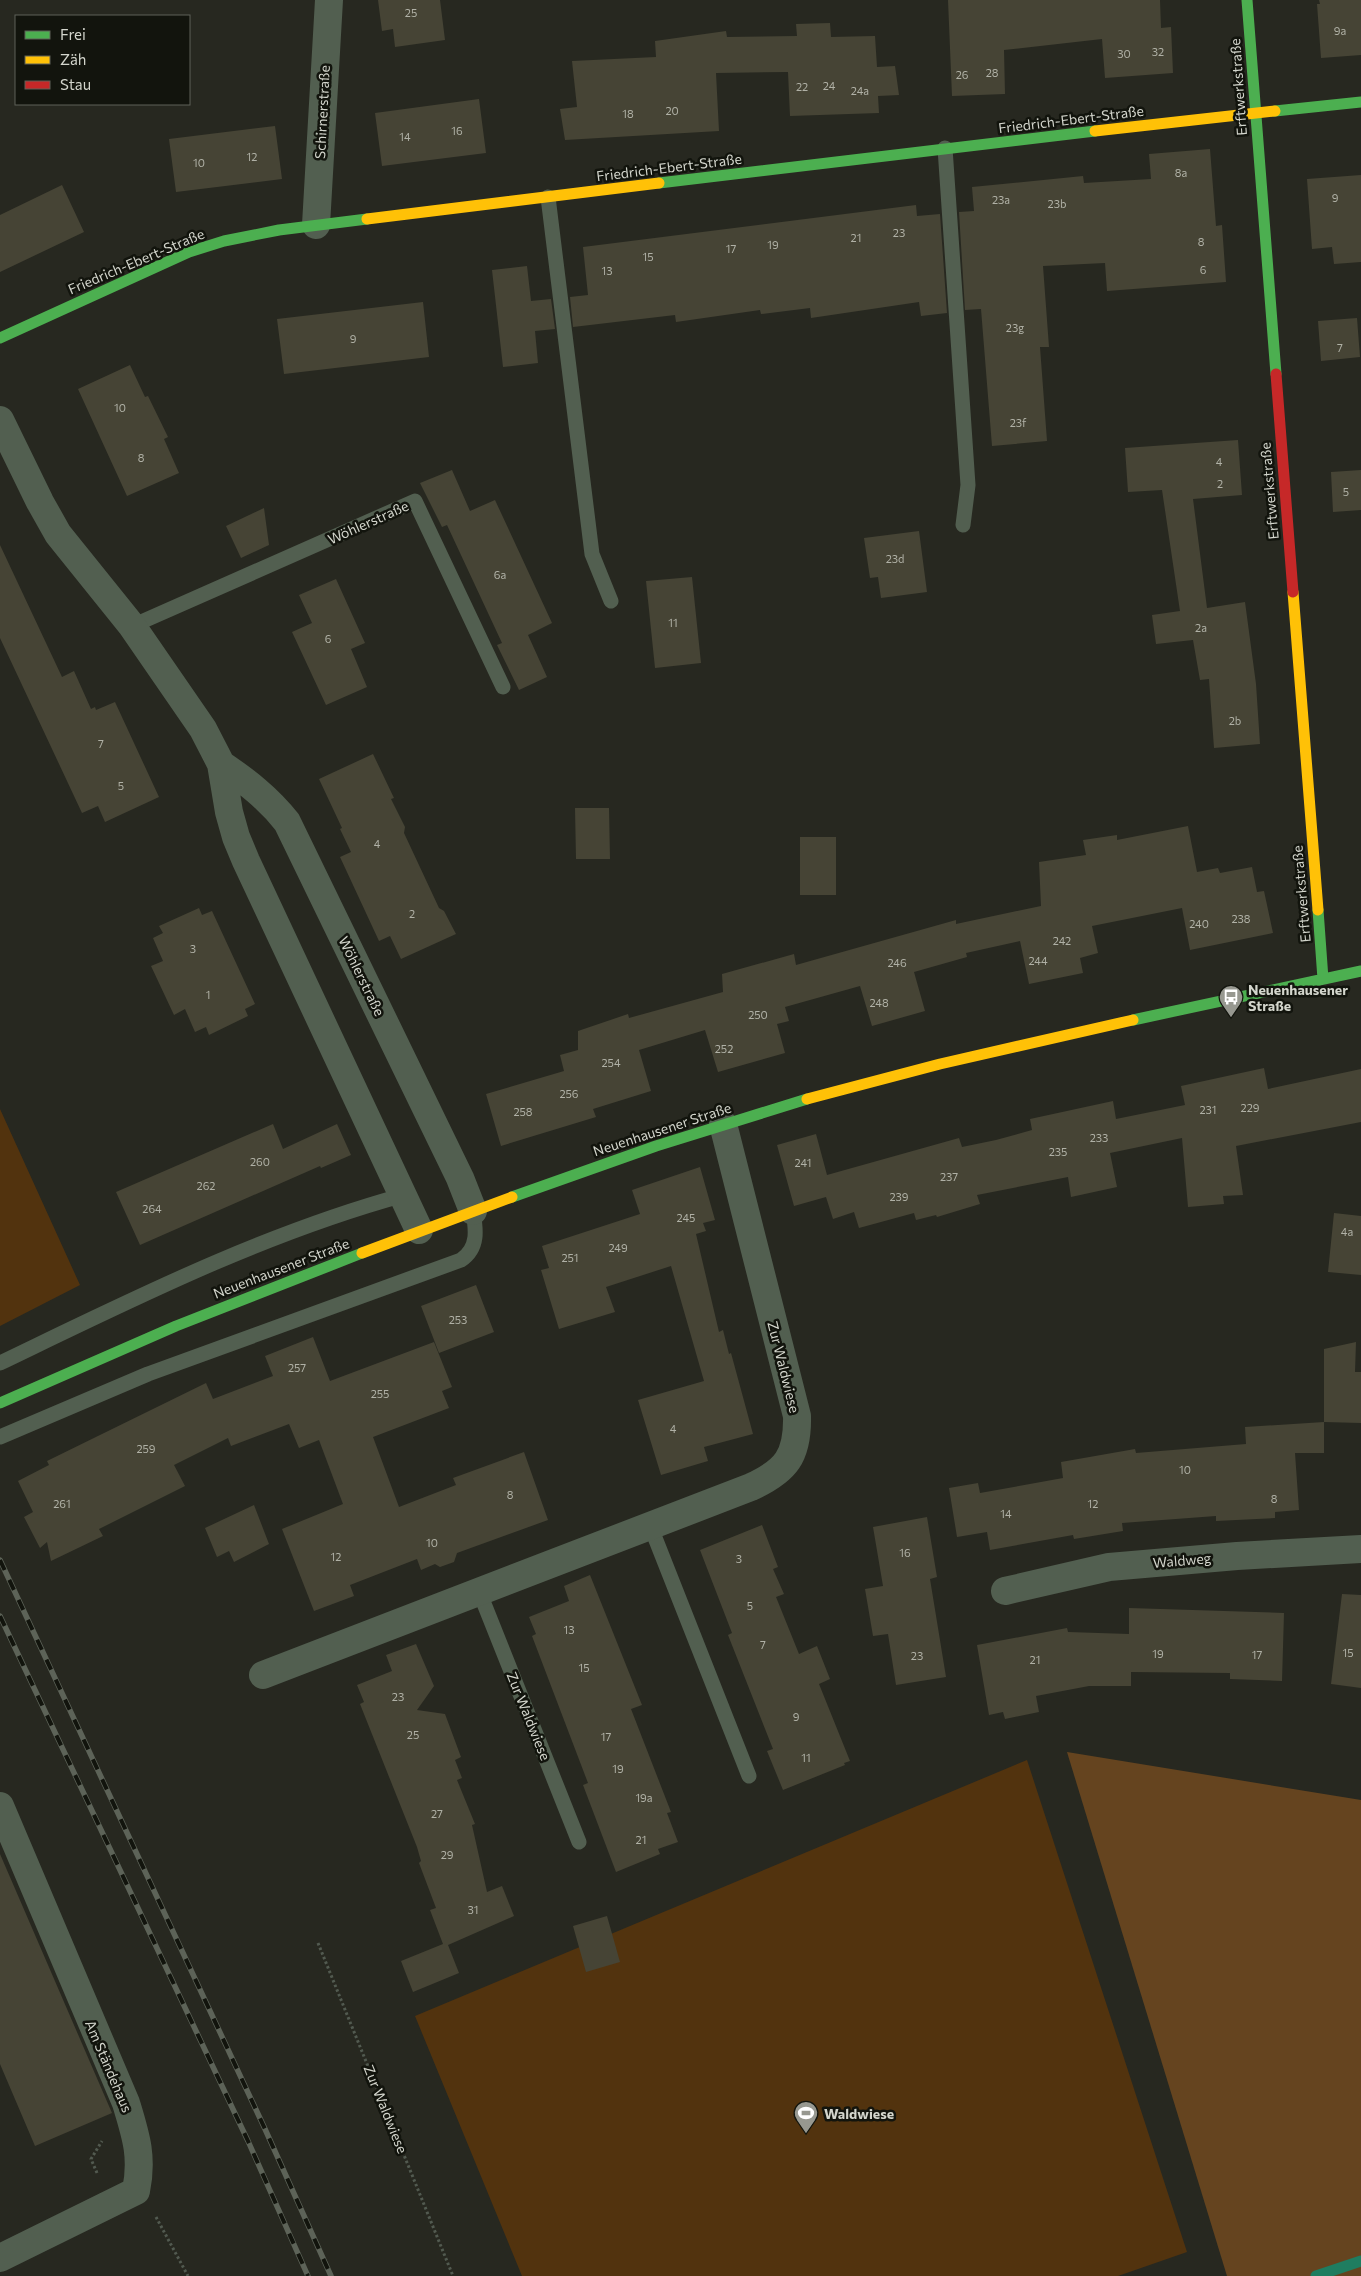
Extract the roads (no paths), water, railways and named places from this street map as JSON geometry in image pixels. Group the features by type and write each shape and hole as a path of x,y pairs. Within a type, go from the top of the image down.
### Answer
{"street":[{"name":"Schirnerstraße","path":"316,225 328,0"},
{"name":"Erftwerkstraße","path":"1247,0 1254,112 1323,978"},
{"name":"Friedrich-Ebert-Straße","path":"0,338 198,249 241,237 316,225 944,148 1254,112 1361,102"},
{"name":"Wöhlerstraße","path":"0,420 40,502 58,534 132,626 203,729 221,764 229,812 242,853 419,1230"},
{"name":"Wöhlerstraße","path":"221,764 258,790 273,804 287,822 456,1169 473,1211"},
{"name":"Neuenhausener Straße","path":"0,1402 196,1317 419,1230 640,1151 723,1124 845,1088 932,1066 1156,1014 1361,971"},
{"name":"Zur Waldwiese","path":"264,1675 762,1482 781,1470 793,1452 797,1441 797,1416 723,1124"},
{"name":"Waldweg","path":"1005,1591 1109,1567 1228,1556 1361,1549"},
{"name":"Am Ständehaus","path":"0,1806 126,2104 139,2154 140,2166 136,2191 0,2258"}],"lane":[{"path":"944,148 968,485 963,525"},
{"path":"548,197 592,554 611,601"},
{"name":"Wöhlerstraße","path":"132,626 415,501 503,688"},
{"path":"0,1363 194,1271 331,1217 404,1195"},
{"path":"0,1437 129,1382 462,1260 474,1245 476,1226 473,1211"},
{"path":"650,1525 749,1776"},
{"name":"Zur Waldwiese","path":"479,1591 579,1842"}],"waterway":[{"path":"1316,2276 1361,2261"}],"railway":[{"path":"0,1560 265,2129 331,2276"},
{"path":"0,1616 248,2141 308,2276"}],"place":[{"name":"Neuenhausener Straße","path":"1231,1018"},
{"name":"Waldwiese","path":"806,2134"}]}
